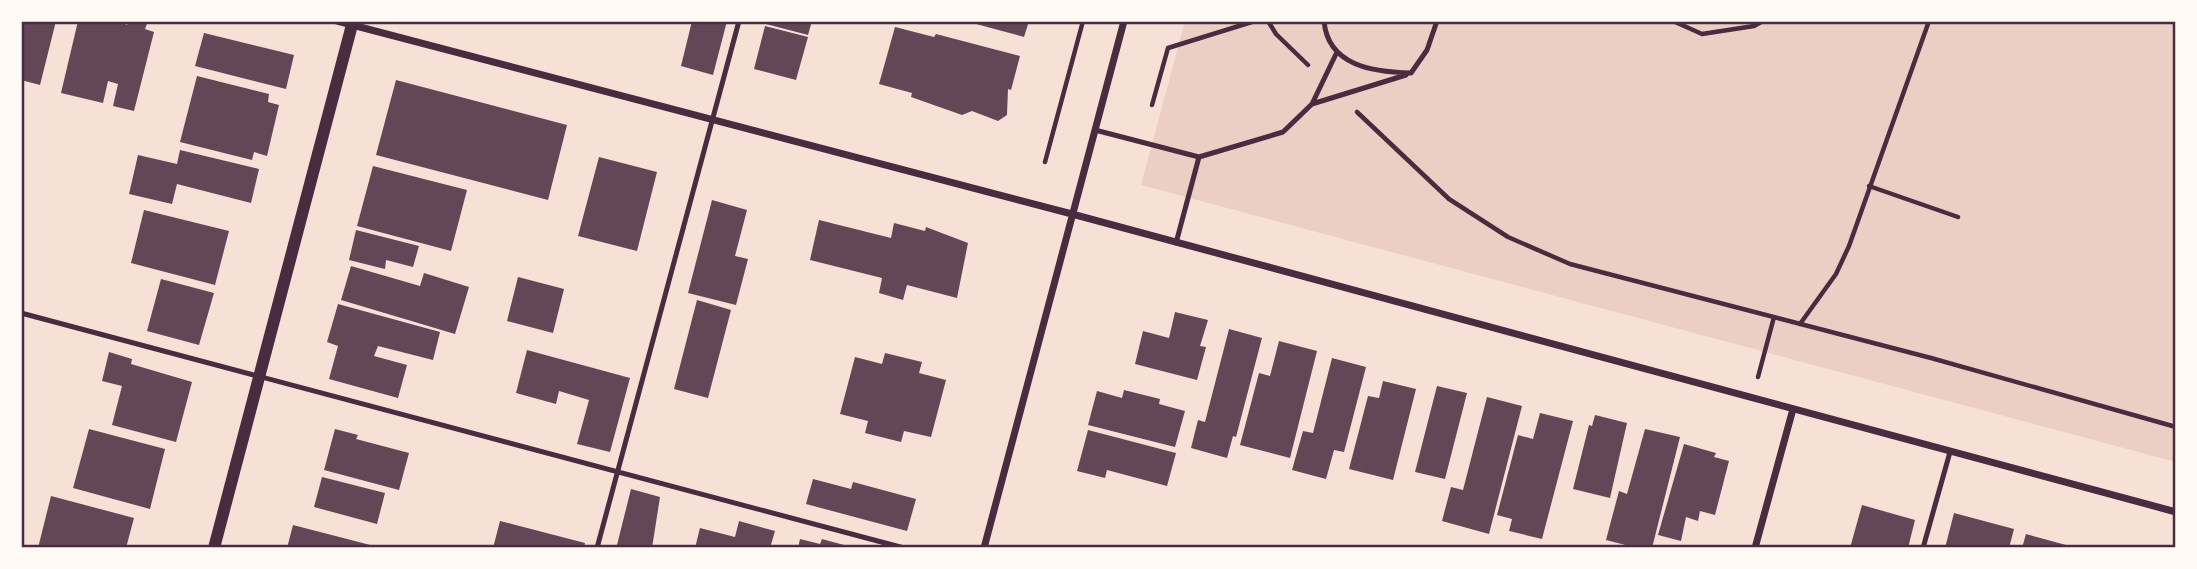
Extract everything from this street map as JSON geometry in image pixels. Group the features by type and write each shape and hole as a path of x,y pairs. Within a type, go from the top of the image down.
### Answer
{"street":[{"path":"337,21 1072,214 2176,512"},
{"path":"984,548 1124,21"},
{"path":"214,548 352,23"},
{"path":"1755,548 1793,409"}],"lane":[{"path":"597,548 739,21"},
{"path":"1324,21 1325,39 1336,54 1382,72 1411,73"},
{"path":"1312,104 1411,73 1427,50 1437,21"},
{"path":"1095,130 1199,157 1283,132 1312,104 1336,54"},
{"path":"1176,243 1199,157"},
{"path":"21,313 904,548"},
{"path":"1923,548 1950,452"}],"path":[{"path":"1045,162 1083,21"},
{"path":"1152,105 1168,48 1255,21"},
{"path":"1268,21 1283,41 1324,79"},
{"path":"1673,21 1702,34 1754,26 1763,21"},
{"path":"1800,324 1836,274 1929,21"},
{"path":"1340,95 1449,198 1508,237 1570,264 2176,427"},
{"path":"1869,186 1958,217"},
{"path":"1753,399 1774,317"}],"shaded area":[{"path":"1185,21 2176,21 2176,462 1141,185"}],"building":[{"path":"21,21 56,21 40,85 21,80"},
{"path":"78,21 120,21 127,25 128,21 148,21 145,29 154,32 134,111 113,106 118,84 108,81 103,103 61,93"},
{"path":"692,21 727,21 713,75 681,66"},
{"path":"767,21 812,21 808,35 766,24"},
{"path":"965,21 1029,21 1024,37"},
{"path":"765,26 808,37 796,80 754,69"},
{"path":"895,27 934,37 936,34 1020,56 1011,90 1008,89 1007,115 998,121 972,111 962,115 911,97 912,93 879,84"},
{"path":"204,33 294,55 286,89 195,66"},
{"path":"197,76 269,94 268,102 279,105 267,156 254,152 252,160 180,142"},
{"path":"396,80 567,125 548,200 376,155"},
{"path":"180,150 259,169 251,203 177,184 172,204 129,194 138,155 177,164"},
{"path":"599,157 657,172 637,251 578,236"},
{"path":"373,166 467,190 451,251 357,226"},
{"path":"712,200 747,210 735,256 748,259 736,305 688,293"},
{"path":"144,210 229,231 215,285 131,263"},
{"path":"819,220 891,238 894,223 925,231 926,227 968,243 957,298 907,285 903,300 879,293 882,278 810,260"},
{"path":"356,230 419,246 413,267 386,260 385,269 349,260"},
{"path":"351,266 420,286 424,273 469,287 455,334 341,300"},
{"path":"518,277 564,289 553,333 507,321"},
{"path":"161,279 214,293 199,345 147,331"},
{"path":"697,300 731,310 708,398 674,389"},
{"path":"338,304 440,332 433,360 378,346 374,356 407,365 398,398 329,379 338,346 327,342"},
{"path":"1175,312 1208,320 1200,346 1206,347 1197,380 1135,364 1143,331 1169,338"},
{"path":"1229,329 1262,338 1236,437 1233,436 1227,458 1191,448 1198,420 1205,422"},
{"path":"1279,341 1317,351 1290,458 1240,445 1259,373 1270,376"},
{"path":"527,350 630,378 610,452 577,444 589,400 559,391 556,404 516,393"},
{"path":"109,352 132,359 131,364 192,382 176,442 112,425 122,386 102,381"},
{"path":"885,353 922,362 919,373 946,380 931,437 904,431 901,442 865,433 868,421 840,414 855,357 882,364"},
{"path":"1332,358 1366,367 1344,452 1334,450 1326,479 1292,470 1303,431 1313,433"},
{"path":"1383,381 1416,389 1393,480 1349,469 1368,396 1379,398"},
{"path":"1437,386 1467,393 1445,479 1415,472"},
{"path":"1124,390 1160,399 1159,404 1185,411 1175,447 1088,425 1097,391 1122,398"},
{"path":"1487,397 1522,406 1489,534 1442,521 1451,487 1463,490"},
{"path":"1540,413 1573,421 1542,539 1509,531 1512,519 1497,515 1518,435 1533,439"},
{"path":"1595,415 1627,423 1610,498 1573,489 1589,425 1592,426"},
{"path":"89,429 165,449 150,509 73,488"},
{"path":"335,429 358,435 356,439 409,453 399,490 324,470"},
{"path":"1645,429 1680,437 1652,548 1637,548 1606,540 1619,491 1627,494"},
{"path":"1088,430 1176,453 1167,486 1107,470 1105,478 1077,471"},
{"path":"1684,444 1716,453 1714,457 1729,461 1715,515 1700,511 1698,521 1686,517 1681,541 1658,535"},
{"path":"322,477 385,493 377,524 314,507"},
{"path":"813,479 851,489 853,482 916,499 907,531 806,504"},
{"path":"631,489 660,497 652,548 617,545"},
{"path":"51,496 134,518 126,548 38,548"},
{"path":"1862,505 1915,520 1908,548 1850,548"},
{"path":"1954,513 2014,529 2009,548 1945,548"},
{"path":"500,521 585,543 584,548 493,548"},
{"path":"739,521 775,531 770,548 695,548 700,528 735,537"},
{"path":"293,525 378,547 378,548 287,548"},
{"path":"2026,534 2066,545 2065,548 2022,548"},
{"path":"800,539 820,544 822,539 855,548 798,548"}]}
